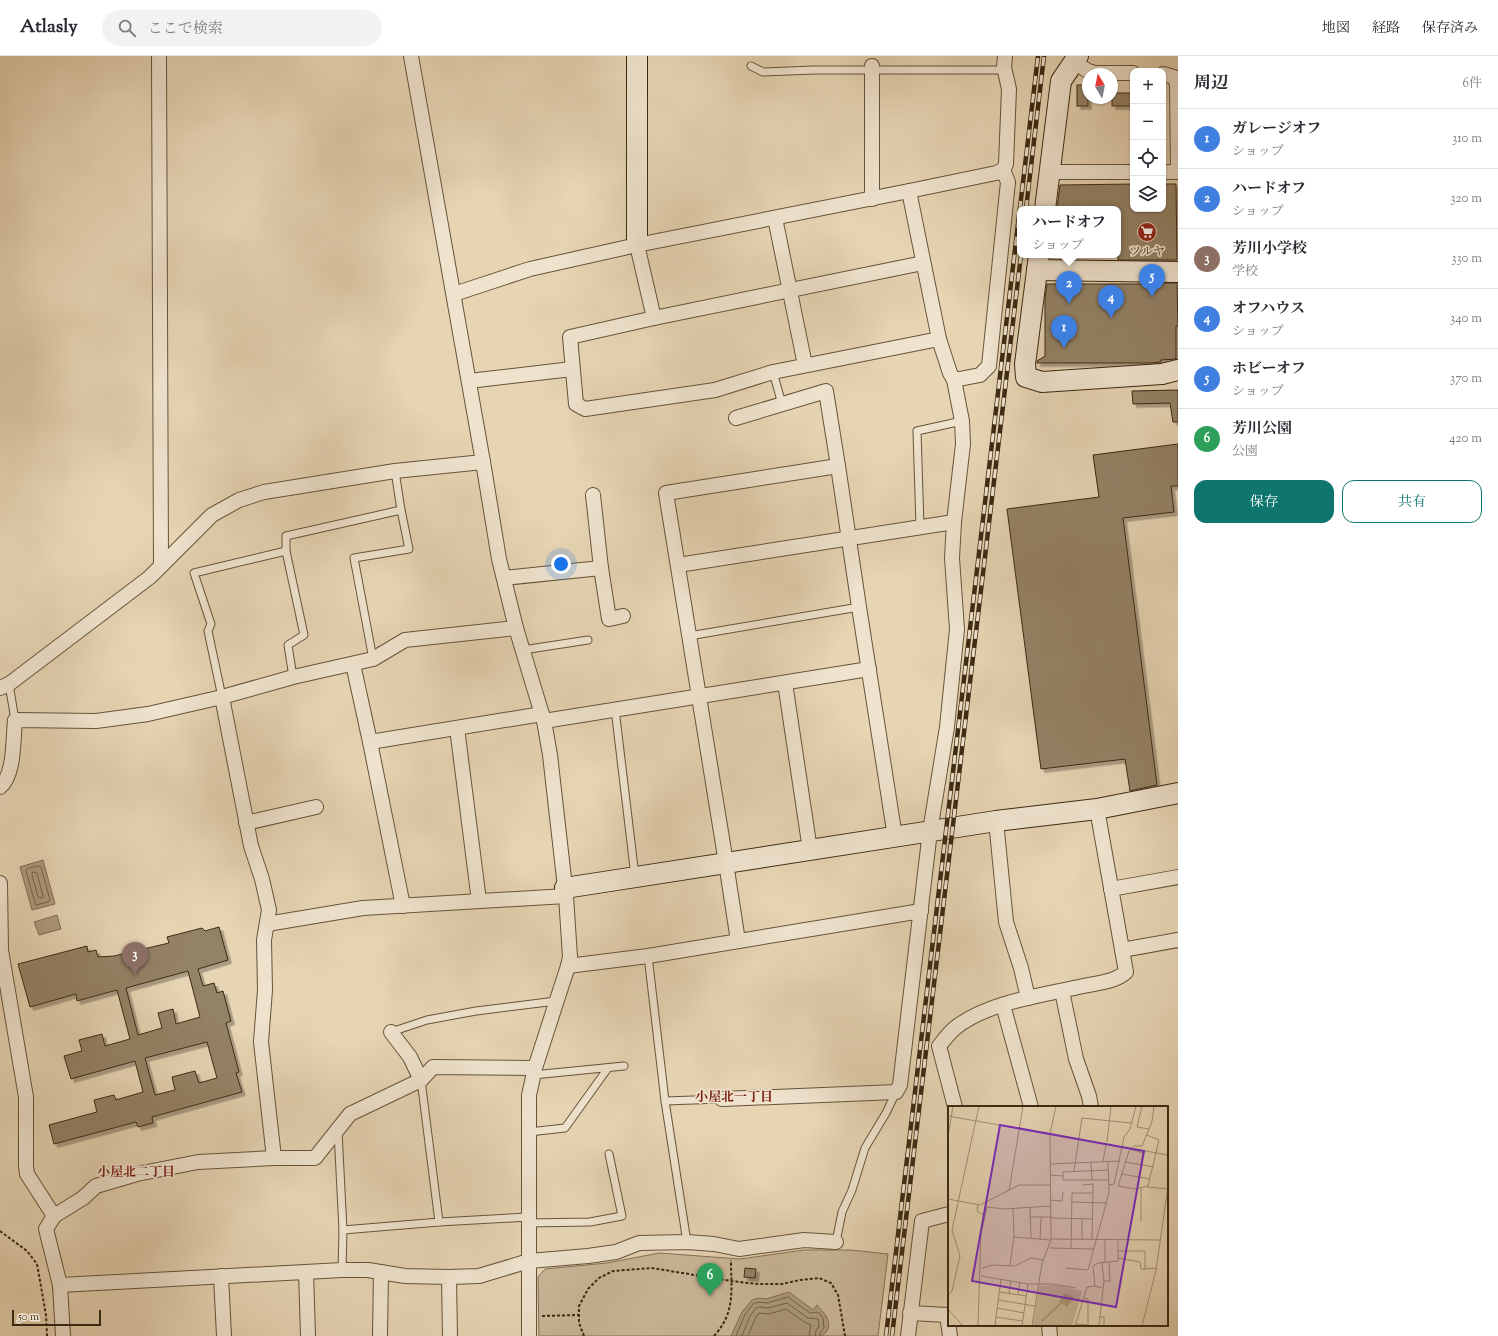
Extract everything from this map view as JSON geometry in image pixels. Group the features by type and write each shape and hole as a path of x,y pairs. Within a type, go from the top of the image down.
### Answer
{"street":[{"path":"159,56 161,564"},
{"path":"411,56 454,294 499,559 516,628 543,717 550,755 566,892 570,957 534,1072 529,1095 529,1336"},
{"path":"637,56 638,245 654,318"},
{"path":"1045,206 1060,81 1076,59 1088,71 1095,73 1130,73"},
{"path":"454,294 530,269 638,245 996,173 1003,170 1006,164 1009,89 1005,63"},
{"path":"872,68 872,199"},
{"path":"1166,75 1174,77 1177,84 1178,172 1166,172"},
{"path":"954,380 980,375 989,366 1008,182 1003,170"},
{"path":"1049,172 1130,172"},
{"path":"722,1099 896,1092 900,1085 930,831 947,727 957,629 952,558 954,522 963,444 962,421 954,380 950,373 939,339 909,191"},
{"path":"776,218 805,365"},
{"path":"923,263 654,318 570,337 576,404 585,409 715,390 773,372 939,339"},
{"path":"1178,272 1038,263 1025,364 1026,377 1042,382 1162,374 1178,370"},
{"path":"469,381 572,370"},
{"path":"736,418 826,391 895,837"},
{"path":"4,686 150,577 161,564 212,515 239,500 264,492 395,471 483,462"},
{"path":"738,940 700,695 666,493 838,466"},
{"path":"593,496 601,568 609,619 623,616"},
{"path":"678,565 954,522"},
{"path":"504,578 601,568"},
{"path":"0,787 6,782 10,768 15,720 96,720 148,714 222,697 292,677 373,659 405,640 516,628"},
{"path":"353,664 403,906"},
{"path":"370,742 457,728 615,709 869,669"},
{"path":"785,683 810,850"},
{"path":"222,697 251,846 262,879 269,910 264,940 265,990 260,1042 274,1158"},
{"path":"457,728 479,901"},
{"path":"267,924 363,908 479,901 566,892 635,878 726,863 996,821 1097,809 1178,793"},
{"path":"246,823 316,807"},
{"path":"955,1106 939,1046 954,1028 972,1016 1003,1005 1120,977 1126,972 1097,809"},
{"path":"996,821 1006,922 1021,968 1028,998"},
{"path":"1111,889 1178,877"},
{"path":"0,883 2,950 26,1098 26,1166 28,1174 54,1216"},
{"path":"568,966 648,956 921,911"},
{"path":"1122,950 1178,940"},
{"path":"1062,991 1076,1059 1089,1096 1091,1106"},
{"path":"1003,1005 1031,1106"},
{"path":"391,1032 410,1057 421,1080"},
{"path":"63,1336 60,1285 46,1229 54,1216 83,1198 96,1186 137,1174 198,1162 274,1158 315,1158 350,1114 421,1080 433,1067 534,1072"},
{"path":"908,1336 922,1221 948,1214"},
{"path":"60,1285 342,1270 368,1270 405,1276 479,1276 529,1261 616,1252 639,1243 687,1242 714,1244 740,1249 804,1240 836,1242"},
{"path":"306,1272 308,1336"},
{"path":"380,1336 381,1272"},
{"path":"221,1276 224,1336"},
{"path":"449,1277 450,1336"},
{"path":"910,1313 947,1315 948,1322"},
{"path":"949,1326 950,1336"},
{"path":"1049,1326 1050,1336"}],"lane":[{"path":"751,66 763,72 1005,63"},
{"path":"773,372 782,404"},
{"path":"920,527 917,431 962,421"},
{"path":"373,659 354,558 409,548 395,471"},
{"path":"292,677 288,645 304,635 286,551 286,536 401,510"},
{"path":"222,697 208,631 211,624 194,573 286,551"},
{"path":"689,636 859,607"},
{"path":"523,650 588,640"},
{"path":"4,686 15,720"},
{"path":"615,709 635,878"},
{"path":"648,956 665,1101 687,1242"},
{"path":"391,1032 427,1020 476,1011 556,1001"},
{"path":"534,1072 624,1066"},
{"path":"528,1132 565,1128 608,1068"},
{"path":"421,1080 438,1222"},
{"path":"836,1242 842,1212 852,1190 865,1148 886,1113 896,1092"},
{"path":"665,1101 722,1099"},
{"path":"338,1131 343,1230 342,1270"},
{"path":"343,1230 438,1222 528,1220 590,1222 622,1216 609,1154"}],"path":[{"path":"0,1231 28,1251 37,1264 46,1314 47,1336"},
{"path":"714,1336 728,1314 732,1300 732,1256"},
{"path":"584,1336 579,1324 579,1306 588,1289 599,1278 613,1271 652,1268 757,1284 782,1284 818,1278 831,1283 838,1295 845,1336"},
{"path":"544,1316 579,1315"}],"shaded area":[{"path":"804,1250 851,1250 888,1254 878,1336 539,1336 538,1277 545,1269 607,1263 659,1253 740,1259"}],"water":[{"path":"43,860 55,904 32,910 20,867"},
{"path":"57,915 61,929 39,935 34,922"},
{"path":"789,1292 813,1310 817,1305 826,1316 829,1324 826,1332 822,1336 731,1336 742,1312 752,1300 758,1298 766,1299"}],"building":[{"path":"1077,85 1082,85 1082,104 1088,104 1088,106 1077,106"},
{"path":"1118,93 1130,93 1130,106 1112,106 1112,104 1118,104"},
{"name":"ツルヤ","path":"1130,184 1130,212 1166,212 1166,184 1176,184 1177,260 1118,260 1118,258 1121,258 1121,206 1057,206 1060,185"},
{"path":"1177,283 1178,326 1176,326 1176,359 1161,360 1161,362 1150,363 1037,363 1037,361 1045,356 1045,299 1047,284"},
{"path":"1178,390 1178,422 1173,422 1170,403 1133,404 1132,391"},
{"path":"1178,444 1178,486 1171,486 1174,512 1123,518 1157,785 1130,791 1125,759 1041,769 1007,509 1099,497 1093,455"},
{"path":"219,927 228,960 198,969 203,986 214,983 217,993 223,991 231,1021 226,1023 239,1072 236,1073 242,1092 152,1117 153,1123 138,1127 136,1122 54,1144 49,1125 97,1112 94,1100 114,1095 116,1100 143,1092 135,1061 71,1079 64,1056 82,1051 79,1040 102,1034 105,1046 130,1039 117,990 77,1001 76,994 30,1007 18,964 87,946 88,952 96,950 98,957 114,956 169,943 167,937 202,928 205,931","holes":["188,971 200,1017 176,1024 173,1009 158,1013 162,1028 138,1035 126,988","207,1042 217,1078 199,1083 195,1071 172,1077 175,1090 155,1095 145,1058"]},
{"path":"745,1268 756,1269 755,1278 744,1277"}],"railway":[{"path":"1020,206 1038,56"},
{"path":"1026,206 1044,56"},
{"path":"886,1336 1017,233"},
{"path":"892,1336 1021,258"}],"place":[{"name":"ツルヤ","path":"1147,232"},
{"name":"ホビーオフ","path":"1152,297"},
{"name":"ハードオフ","path":"1069,304"},
{"name":"オフハウス","path":"1111,318"},
{"name":"ガレージオフ","path":"1064,348"},
{"name":"芳川小学校","path":"135,975"},
{"name":"芳川公園","path":"710,1296"}],"district":[{"name":"小屋北一丁目","path":"734,1098"},
{"name":"小屋北二丁目","path":"136,1173"}]}
